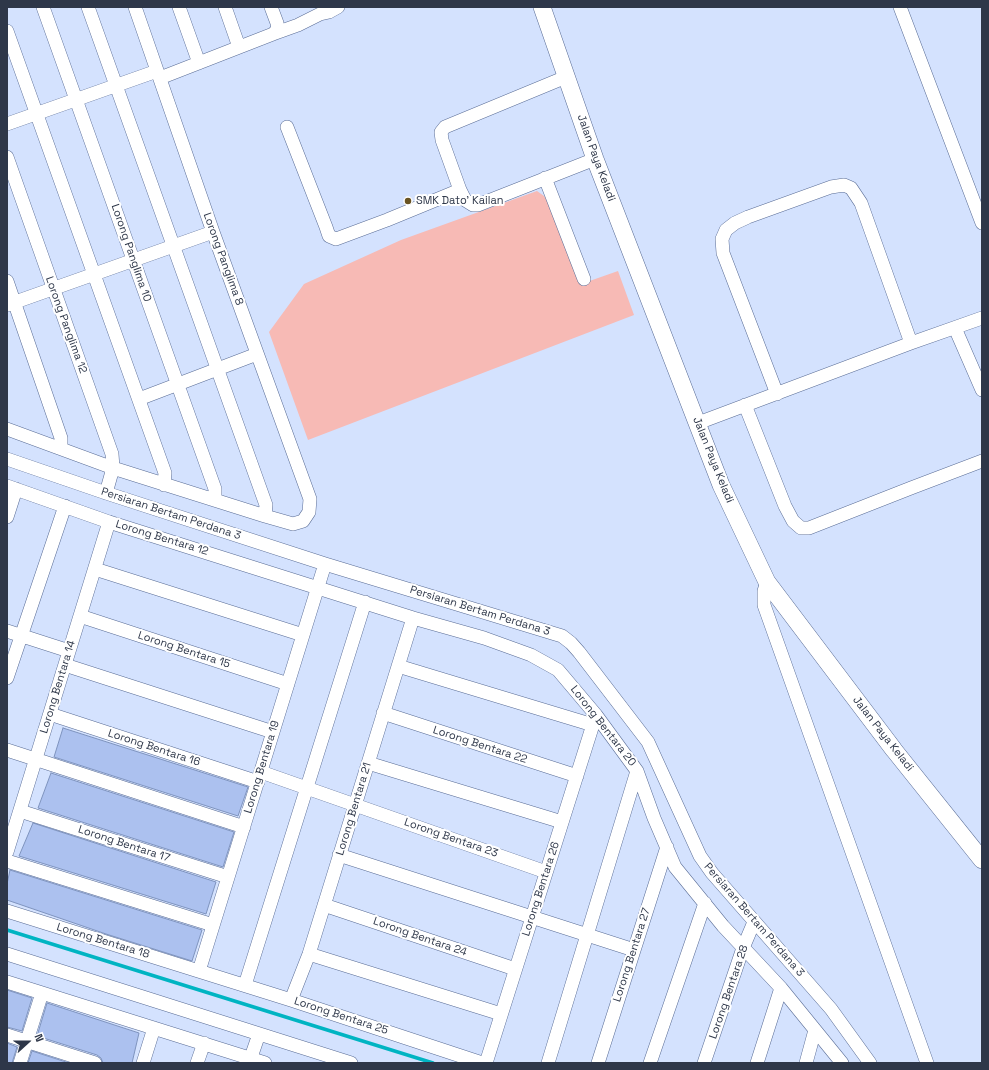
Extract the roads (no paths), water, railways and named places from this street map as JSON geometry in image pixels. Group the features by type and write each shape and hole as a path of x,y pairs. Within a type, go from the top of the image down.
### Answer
{"main road":[{"name":"Jalan Paya Keladi","path":"542,7 595,158 721,485 767,582 982,860"}],"street":[{"name":"Lorong Panglima 10","path":"44,7 215,489 215,500"},
{"path":"7,429 164,485 265,516 266,505 88,7"},
{"name":"Lorong Panglima 8","path":"135,7 213,232 310,500 309,512 303,521 293,524 265,516"},
{"path":"179,7 199,63"},
{"path":"225,7 239,47"},
{"path":"272,7 278,29 273,34"},
{"path":"7,124 117,86 199,63 298,25 338,7"},
{"path":"900,7 982,222"},
{"path":"7,31 165,473 164,485"},
{"path":"566,77 445,127 441,132 442,140 460,190 465,200 473,205 478,205 595,158"},
{"path":"288,127 329,236 336,239 460,190"},
{"name":"Lorong Panglima 12","path":"7,157 112,454 114,468 106,493"},
{"path":"545,178 584,279"},
{"path":"777,394 723,253 722,239 726,230 735,223 748,217 831,187 844,185 851,188 861,203 911,343"},
{"path":"11,304 213,232"},
{"path":"7,281 11,304 61,438 61,448"},
{"path":"698,423 982,318"},
{"path":"955,328 982,390"},
{"path":"138,399 257,354"},
{"path":"745,406 790,516 796,526 801,528 810,528 982,461"},
{"name":"Persiaran Bertam Perdana 3","path":"7,459 106,493 325,564 550,631 562,636 571,643 648,742 700,856 712,873 831,1009 870,1063"},
{"path":"7,517 12,487"},
{"name":"Lorong Bentara 12","path":"12,487 109,522 318,587"},
{"path":"7,678 65,506"},
{"name":"Lorong Bentara 14","path":"7,852 109,522"},
{"name":"Lorong Bentara 19","path":"199,971 325,564"},
{"path":"95,569 304,635"},
{"path":"767,582 764,590 764,605 928,1063"},
{"name":"Lorong Bentara 20","path":"318,587 413,618 484,638 531,655 558,670 595,720 637,771 654,818 675,867 704,903 781,988 842,1063"},
{"path":"245,985 365,602"},
{"name":"Lorong Bentara 15","path":"80,616 288,684"},
{"name":"Lorong Bentara 21","path":"291,1000 309,954 413,618"},
{"path":"7,632 69,651"},
{"path":"65,665 273,732"},
{"path":"398,666 595,720"},
{"name":"Lorong Bentara 22","path":"383,713 577,776"},
{"name":"Lorong Bentara 16","path":"50,714 259,777 307,788"},
{"name":"Lorong Bentara 26","path":"486,1063 595,720"},
{"path":"7,750 244,827"},
{"path":"368,763 562,822"},
{"path":"548,1063 637,771"},
{"name":"Lorong Bentara 23","path":"307,788 546,872"},
{"name":"Lorong Bentara 17","path":"20,811 228,877"},
{"name":"Lorong Bentara 27","path":"598,1063 667,847"},
{"path":"339,855 634,950"},
{"path":"7,861 213,925"},
{"path":"650,1063 704,903"},
{"name":"Lorong Bentara 24","path":"324,905 515,969"},
{"name":"Lorong Bentara 18","path":"7,911 199,971"},
{"name":"Lorong Bentara 28","path":"704,1063 754,922"},
{"path":"7,954 351,1063"},
{"path":"309,954 501,1014"},
{"name":"Lorong Bentara 25","path":"199,971 482,1063"},
{"path":"7,982 96,1011 204,1043 250,1061 265,1063"},
{"path":"757,1063 781,988"},
{"path":"20,1063 42,993"},
{"path":"143,1063 154,1028"},
{"path":"806,1063 815,1030"},
{"path":"250,1061 259,1034"},
{"path":"7,1035 96,1063"},
{"path":"197,1063 204,1043"}],"waterway":[{"path":"7,930 433,1063"}],"place":[{"name":"SMK Dato' Kailan","path":"408,201"}]}
